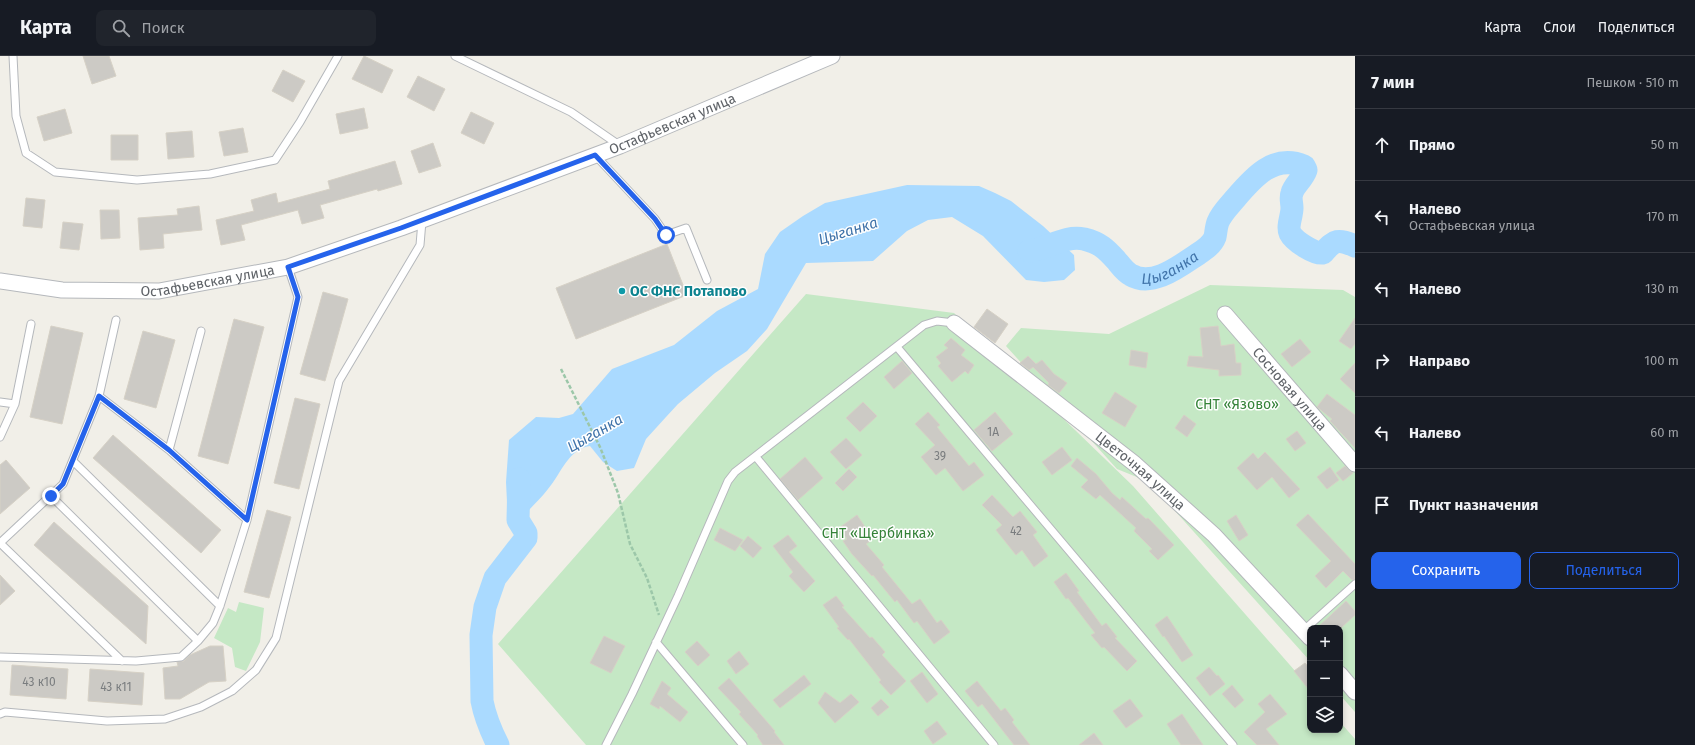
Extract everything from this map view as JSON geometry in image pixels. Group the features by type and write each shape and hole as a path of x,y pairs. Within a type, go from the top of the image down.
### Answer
{"street":[{"name":"Остафьевская улица","path":"0,282 62,290 159,291 288,267 422,221 620,146 832,56"},
{"name":"Сосновая улица","path":"1226,314 1355,464"},
{"name":"Цветочная улица","path":"954,324 1135,464 1214,535 1307,634"},
{"path":"1343,678 1355,692"}],"lane":[{"path":"13,56 16,116 26,153 56,172 137,180 210,174 275,160 300,122 338,56"},
{"path":"455,56 571,112 620,146"},
{"path":"595,155 655,219 666,235 686,228 707,280"},
{"path":"0,714 4,712 107,721 165,718 201,707 232,691 256,670 276,638 339,380 420,245 422,221"},
{"path":"0,657 122,661 181,657 198,641 213,623 220,606 247,520 298,297 288,267"},
{"path":"116,320 99,396 63,484 0,543 122,661"},
{"path":"606,745 656,642 723,490 735,472 898,347 924,325 937,321 954,324"},
{"path":"0,437 15,404 31,324"},
{"path":"169,450 201,331"},
{"path":"898,347 1233,745"},
{"path":"99,396 169,450 247,520"},
{"path":"0,402 15,404"},
{"path":"756,457 994,745"},
{"path":"73,461 220,606"},
{"path":"51,496 198,641"},
{"path":"1316,625 1355,584"},
{"path":"656,642 743,745"}],"path":[{"path":"561,369 600,447 618,493 630,544 647,578 663,626"}],"green space":[{"name":"СНТ «Язово»","path":"1210,285 1343,290 1355,297 1355,712 1343,698 1343,625 1307,625 1307,658 1149,482 1117,469 1006,346 1021,328 1109,334"},
{"name":"СНТ «Щербинка»","path":"806,294 954,313 1133,486 1307,685 1307,733 1343,733 1343,725 1355,739 1355,745 586,745 498,644"},
{"path":"239,602 264,608 260,642 246,671 235,667 232,648 214,638 228,608 236,612"}],"water":[{"path":"907,185 979,186 1011,201 1043,226 1074,255 1075,270 1064,280 1044,282 1026,280 983,236 952,217 928,220 907,231 873,261 806,263 767,329 747,351 715,373 678,404 646,439 634,468 617,471 603,462 590,446 582,448 570,457 553,483 529,510 518,510 507,502 506,482 509,440 536,417 559,418 573,414 612,369 674,345 717,311 758,289 765,254 780,232 803,216 825,203"}],"building":[{"path":"83,56 109,56 116,76 92,84"},
{"path":"364,56 393,70 382,93 352,79"},
{"path":"283,70 305,81 293,102 272,91"},
{"path":"418,76 445,89 434,111 407,97"},
{"path":"364,108 368,128 340,134 336,114"},
{"path":"65,109 72,133 44,141 37,117"},
{"path":"471,112 494,123 484,144 461,133"},
{"path":"243,128 248,152 224,156 219,132"},
{"path":"192,131 194,157 168,159 166,133"},
{"path":"111,135 138,135 138,160 111,160"},
{"path":"433,143 441,166 419,173 411,151"},
{"path":"395,161 402,184 378,191 377,189 320,205 324,218 302,224 298,210 241,225 245,240 221,245 216,220 254,211 251,200 276,193 278,203 330,189 328,181"},
{"path":"26,198 45,200 42,228 23,226"},
{"path":"199,206 202,230 163,234 164,248 140,250 138,218 178,215 177,209"},
{"path":"100,210 119,210 120,238 101,239"},
{"path":"63,222 83,224 79,250 60,248"},
{"name":"ОС ФНС Потапово","path":"667,244 687,295 576,339 556,288"},
{"path":"323,292 348,299 325,381 300,374"},
{"path":"987,309 1008,324 995,343 974,327"},
{"path":"1355,318 1355,344 1351,349 1339,341"},
{"path":"234,319 264,327 228,464 198,456"},
{"path":"51,326 83,333 62,424 30,417"},
{"path":"1218,326 1221,346 1234,344 1236,363 1241,363 1241,375 1219,376 1219,370 1187,366 1189,356 1203,357 1200,328"},
{"path":"143,331 175,340 156,408 124,399"},
{"path":"951,338 965,350 961,355 974,365 968,374 965,371 952,382 938,366 941,363 936,357 948,348 944,345"},
{"path":"1300,339 1311,352 1292,367 1281,354"},
{"path":"1131,350 1148,353 1146,368 1129,365"},
{"path":"1028,356 1036,364 1042,360 1054,374 1067,383 1059,393 1048,385 1049,383 1033,367 1029,370 1020,363"},
{"path":"902,361 912,373 894,389 884,377"},
{"path":"1355,363 1355,393 1340,379"},
{"path":"1115,392 1137,406 1125,427 1102,413"},
{"path":"1327,394 1355,415 1355,448 1330,421 1332,419 1317,407"},
{"path":"295,398 320,404 299,489 274,483"},
{"path":"863,402 877,416 860,432 846,418"},
{"path":"928,412 940,425 937,427 969,466 974,462 984,475 963,491 945,468 936,475 921,457 935,445 915,424"},
{"path":"995,412 1013,434 992,451 974,430"},
{"path":"1184,415 1196,424 1187,437 1175,428"},
{"path":"1297,431 1306,443 1295,451 1286,439"},
{"path":"113,435 221,530 201,553 93,458"},
{"path":"846,438 862,455 846,469 830,452"},
{"path":"1062,447 1072,460 1052,475 1042,462"},
{"path":"1265,452 1300,489 1289,498 1272,477 1257,490 1237,468 1253,453 1258,459"},
{"path":"805,457 823,478 798,500 780,479"},
{"path":"1077,458 1096,474 1120,500 1122,497 1146,519 1148,518 1174,545 1158,560 1149,551 1152,549 1134,531 1136,528 1100,495 1096,499 1081,487 1088,480 1071,466"},
{"path":"6,460 30,488 0,514 0,465"},
{"path":"1345,466 1353,473 1343,481 1336,473"},
{"path":"1330,467 1339,480 1327,489 1317,477"},
{"path":"849,469 857,477 843,491 835,483"},
{"path":"992,495 1013,517 1020,511 1037,532 1033,535 1048,556 1034,567 1022,550 1016,555 996,530 1002,525 982,505"},
{"path":"267,510 291,517 269,598 244,592"},
{"path":"1308,514 1355,564 1355,579 1352,580 1343,571 1326,588 1315,576 1331,561 1296,525"},
{"path":"857,515 873,539 866,544 884,565 882,567 912,604 920,599 937,623 941,620 950,632 934,644 917,621 914,623 897,600 895,602 873,575 872,576 852,554 843,541 847,539 839,528"},
{"path":"1236,515 1248,535 1239,541 1227,521"},
{"path":"54,522 148,606 146,644 34,545"},
{"path":"720,528 743,540 735,551 714,540"},
{"path":"788,535 797,546 789,552 815,581 804,592 789,576 793,572 773,546"},
{"path":"748,536 762,548 753,558 740,546"},
{"path":"1066,573 1079,591 1077,592 1102,626 1106,623 1117,637 1115,638 1137,661 1127,671 1104,647 1102,648 1091,635 1095,633 1068,598 1066,599 1054,582"},
{"path":"0,575 15,591 0,605"},
{"path":"836,596 844,606 842,607 885,652 882,655 906,681 891,695 879,682 881,680 849,639 848,640 837,628 839,627 823,605"},
{"path":"1346,601 1355,611 1355,615 1343,626 1320,625"},
{"path":"1167,616 1193,655 1182,662 1155,625"},
{"path":"604,636 625,646 611,673 590,663"},
{"path":"697,641 710,655 698,666 685,652"},
{"path":"210,646 223,646 226,681 209,682 180,699 165,699 163,668 178,666 177,662 184,661 190,655"},
{"path":"739,651 749,664 736,674 727,661"},
{"path":"1305,663 1307,665 1307,687 1294,671"},
{"path":"12,665 68,669 66,699 10,695"},
{"path":"1209,667 1225,684 1210,696 1196,678"},
{"path":"90,669 144,673 142,705 88,701"},
{"path":"922,672 938,694 927,703 910,681"},
{"path":"804,675 811,684 780,708 773,700"},
{"path":"729,678 775,731 774,732 784,745 763,745 757,736 758,735 739,714 741,712 718,688"},
{"path":"662,681 671,688 667,694 688,712 680,722 660,706 659,709 650,704"},
{"path":"977,681 1001,711 1005,708 1014,720 1012,722 1030,745 1014,745 982,704 978,707 965,691"},
{"path":"1232,685 1244,700 1235,708 1222,694"},
{"path":"825,692 840,703 851,694 859,702 835,723 818,703"},
{"path":"1270,694 1287,714 1266,729 1279,745 1257,745 1244,732 1265,712 1258,704"},
{"path":"881,699 889,707 878,716 871,708"},
{"path":"1130,699 1143,716 1126,728 1113,711"},
{"path":"1182,714 1203,745 1181,745 1167,724"},
{"path":"937,721 947,734 933,744 924,731"},
{"path":"1094,733 1103,745 1079,745"}],"waterway":[{"name":"Цыганка","path":"1029,251 1070,239 1084,239 1094,242 1106,250 1125,271 1131,275 1148,279 1166,274 1208,247 1215,237 1217,224 1221,216 1248,184 1264,170 1283,163 1293,163 1304,166 1306,170 1291,195 1292,211 1289,230 1292,236 1305,246 1319,253 1323,253 1331,245 1341,241 1355,246"},
{"name":"Цыганка","path":"498,745 488,724 482,701 481,635 485,607 495,578 526,538 526,533 518,520 519,479"}],"place":[{"name":"ОС ФНС Потапово","path":"622,291"}],"route":[{"path":"51,496 63,484 99,396 169,450 247,520 298,297 288,267 401,228 595,155 655,219 666,235"}]}
